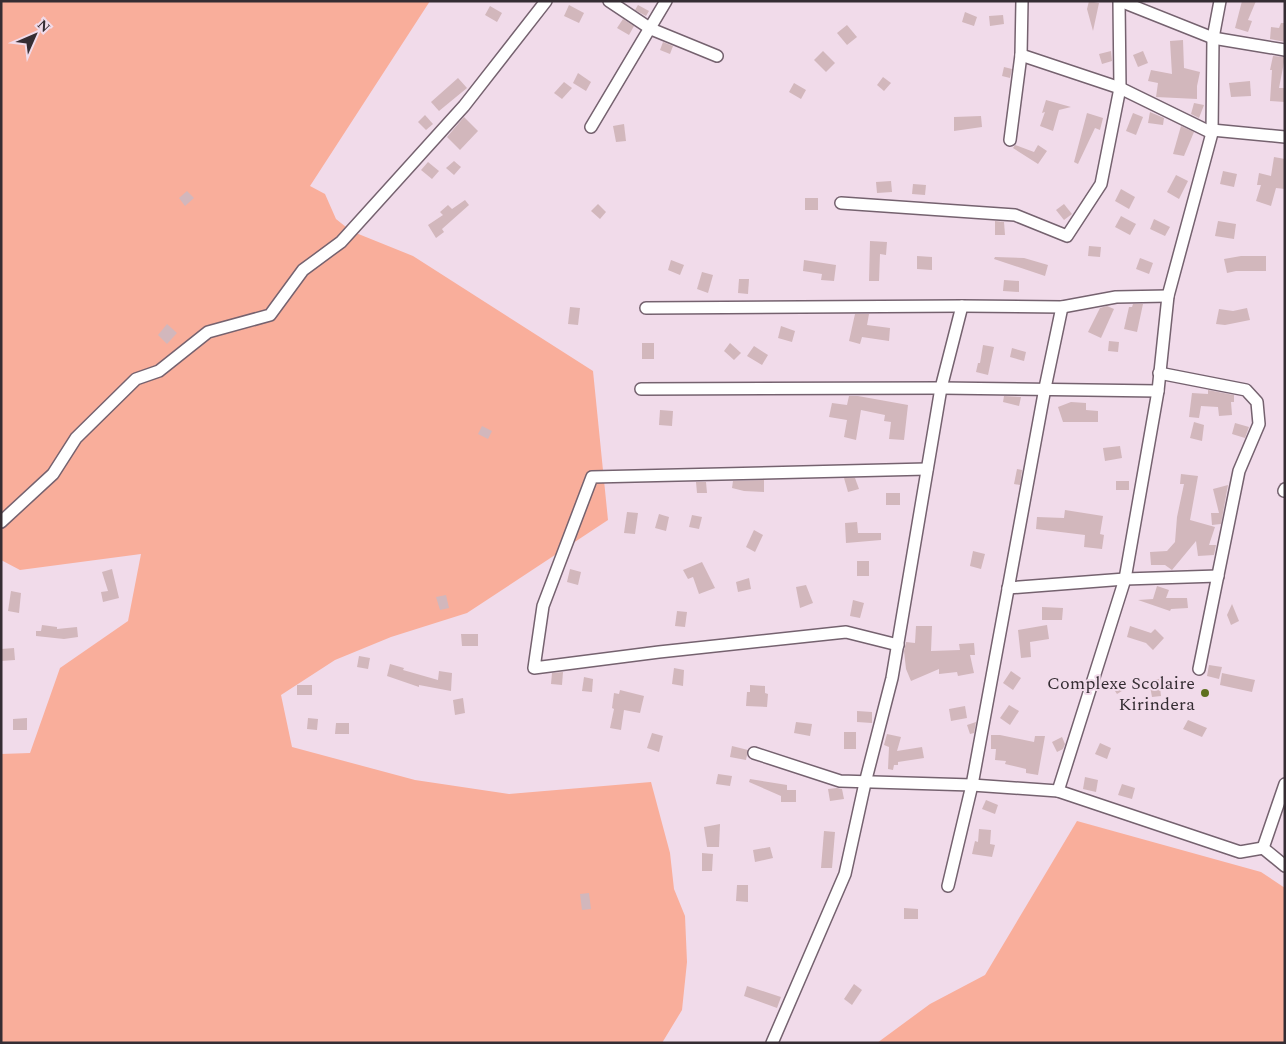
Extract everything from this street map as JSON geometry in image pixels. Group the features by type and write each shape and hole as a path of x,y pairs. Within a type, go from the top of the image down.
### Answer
{"street":[{"path":"1,522 53,474 76,438 136,379 159,372 208,332 270,316 304,270 341,242 464,106 546,1"},
{"path":"609,1 651,29 717,56"},
{"path":"591,127 666,1"},
{"path":"1010,140 1021,54 1022,1"},
{"path":"841,203 1015,215 1067,236 1101,184 1120,88 1120,1 1213,38 1285,50"},
{"path":"1058,791 1125,580 1158,391 1168,296 1212,132 1213,38 1220,1"},
{"path":"1021,54 1120,88 1212,132 1285,137"},
{"path":"646,308 1062,307 1116,297 1168,296"},
{"path":"772,1043 845,874 865,782 892,678 941,388 962,306"},
{"path":"948,886 972,785 1045,388 1062,307"},
{"path":"1159,373 1246,390 1257,402 1259,424 1239,471 1199,669"},
{"path":"641,389 1045,388 1158,391"},
{"path":"898,645 846,632 659,652 534,668 543,606 592,477 927,469"},
{"path":"1008,588 1218,576"},
{"path":"754,753 840,781 972,785 1058,791 1240,852 1263,848 1285,866"},
{"path":"1263,848 1285,784"}],"shaded area":[{"path":"1,1 430,1 310,186 325,194 336,219 351,231 413,256 593,371 608,520 467,613 391,637 335,660 281,695 292,747 415,780 509,794 651,782 670,853 674,889 685,916 687,962 682,1010 662,1043 1,1043 1,754 30,753 60,668 128,621 141,554 20,570 1,560"},
{"path":"1077,821 1261,872 1285,888 1285,1043 877,1043 930,1004 985,975"}],"building":[{"path":"1089,1 1099,3 1093,31 1087,9"},
{"path":"1242,1 1256,1 1248,20 1252,21 1248,32 1235,28"},
{"path":"569,5 584,13 579,23 564,16"},
{"path":"638,5 649,11 646,16 635,10"},
{"path":"490,6 502,13 497,22 485,15"},
{"path":"965,12 977,17 974,26 962,22"},
{"path":"1003,15 1004,24 990,26 989,16"},
{"path":"623,19 634,26 629,35 617,28"},
{"path":"1281,23 1285,23 1285,42 1270,39 1271,27 1279,28"},
{"path":"847,25 857,37 847,45 837,33"},
{"path":"1183,40 1184,68 1200,72 1197,99 1156,97 1158,83 1148,81 1151,70 1172,74 1170,41"},
{"path":"663,42 673,46 670,54 660,50"},
{"path":"823,51 835,63 826,72 814,60"},
{"path":"1111,51 1112,61 1102,64 1099,54"},
{"path":"1143,51 1148,63 1138,67 1133,55"},
{"path":"1273,56 1285,57 1279,88 1285,88 1285,102 1270,101 1272,70 1270,70"},
{"path":"1004,67 1012,69 1010,78 1002,76"},
{"path":"578,73 591,82 586,91 573,83"},
{"path":"883,77 891,83 884,91 877,85"},
{"path":"458,78 467,88 439,111 431,102"},
{"path":"1250,81 1251,96 1231,97 1229,83"},
{"path":"564,82 572,88 562,99 554,93"},
{"path":"794,83 806,90 801,99 789,92"},
{"path":"1046,100 1071,107 1059,110 1053,131 1040,126 1045,112 1042,113"},
{"path":"1194,103 1204,105 1199,118 1191,114"},
{"path":"1150,112 1164,118 1163,125 1148,123"},
{"path":"1087,113 1103,118 1100,130 1095,128 1078,164 1074,162"},
{"path":"1133,113 1143,117 1136,135 1126,131"},
{"path":"425,115 433,124 426,130 418,122"},
{"path":"981,116 982,127 954,131 954,117"},
{"path":"464,117 478,131 460,150 447,137"},
{"path":"624,124 626,141 616,142 613,126"},
{"path":"1181,126 1194,132 1184,156 1173,154"},
{"path":"1015,145 1034,152 1038,145 1047,151 1038,164 1013,148"},
{"path":"1274,157 1285,159 1285,189 1276,188 1271,206 1256,201 1261,185 1257,185 1259,173 1271,176"},
{"path":"454,161 461,167 454,175 446,168"},
{"path":"428,162 439,171 432,179 421,170"},
{"path":"1223,171 1237,174 1234,187 1220,184"},
{"path":"1176,175 1188,181 1179,199 1167,192"},
{"path":"891,181 892,192 877,193 876,182"},
{"path":"913,184 926,185 925,195 912,194"},
{"path":"1121,189 1135,197 1129,209 1115,201"},
{"path":"187,191 194,198 185,206 179,198"},
{"path":"805,198 818,198 818,210 805,210"},
{"path":"465,200 469,205 442,229 444,232 436,238 428,225 443,215 440,212 448,205 452,209"},
{"path":"598,204 606,212 600,219 591,211"},
{"path":"1064,204 1072,214 1064,220 1056,210"},
{"path":"1121,216 1136,224 1130,235 1115,227"},
{"path":"1154,219 1170,227 1165,236 1150,229"},
{"path":"995,221 1004,222 1005,235 995,235"},
{"path":"1218,221 1236,224 1234,239 1215,236"},
{"path":"870,241 887,242 886,255 880,254 879,281 869,281"},
{"path":"1089,246 1101,247 1100,257 1088,256"},
{"path":"917,256 932,257 932,270 917,269"},
{"path":"1241,256 1266,256 1266,271 1236,271 1227,273 1224,259"},
{"path":"995,257 1024,258 1048,265 1045,276 994,259"},
{"path":"1140,258 1153,263 1149,274 1136,269"},
{"path":"671,260 684,265 680,275 668,270"},
{"path":"804,260 836,265 834,281 821,280 822,274 803,271"},
{"path":"702,272 713,275 708,293 697,289"},
{"path":"739,279 749,279 748,294 738,293"},
{"path":"1004,280 1019,281 1019,292 1003,291"},
{"path":"1133,304 1143,304 1137,332 1124,329 1129,307 1132,307"},
{"path":"1107,306 1114,309 1101,338 1088,332 1100,308"},
{"path":"570,307 580,308 578,325 568,324"},
{"path":"1247,308 1250,320 1225,325 1216,324 1219,309 1233,311"},
{"path":"855,314 869,314 867,325 890,328 889,341 862,337 860,344 849,341"},
{"path":"167,324 177,333 167,344 158,335"},
{"path":"781,326 795,331 792,342 778,338"},
{"path":"1109,341 1119,342 1118,352 1108,351"},
{"path":"642,343 654,343 654,359 642,359"},
{"path":"730,343 741,353 734,360 724,351"},
{"path":"983,345 994,347 988,375 976,372 978,363 980,363"},
{"path":"754,346 768,355 762,365 747,356"},
{"path":"1012,348 1026,352 1024,361 1010,357"},
{"path":"1208,390 1234,395 1234,402 1231,402 1232,415 1219,416 1218,407 1201,406 1199,418 1189,417 1192,393 1208,394"},
{"path":"849,396 908,405 904,440 889,439 891,422 884,421 885,415 861,410 856,440 844,437 847,420 829,417 832,403 847,405"},
{"path":"1004,396 1021,397 1019,406 1003,402"},
{"path":"1071,402 1086,403 1086,410 1098,411 1098,422 1063,422 1058,407"},
{"path":"660,410 673,411 672,426 659,425"},
{"path":"1194,422 1204,425 1202,441 1190,438"},
{"path":"1235,423 1249,427 1245,438 1232,434"},
{"path":"482,426 492,431 488,439 478,434"},
{"path":"1120,446 1122,458 1105,461 1103,448"},
{"path":"1017,469 1022,470 1020,485 1014,484"},
{"path":"1181,474 1198,476 1190,520 1215,527 1209,545 1216,545 1214,555 1198,556 1196,541 1172,570 1165,565 1151,565 1150,552 1167,551 1175,542 1177,517 1184,484 1180,484"},
{"path":"844,478 855,478 859,489 848,492"},
{"path":"764,480 764,492 732,488 733,481"},
{"path":"1116,481 1129,481 1129,490 1116,490"},
{"path":"696,482 706,482 707,493 697,493"},
{"path":"1228,485 1221,524 1212,525 1211,513 1219,513 1213,489"},
{"path":"886,493 900,493 900,505 886,505"},
{"path":"1065,510 1103,516 1100,534 1104,535 1102,549 1084,547 1085,535 1036,529 1037,517 1064,518"},
{"path":"627,512 638,513 635,534 624,533"},
{"path":"659,514 669,517 666,531 655,528"},
{"path":"692,515 702,517 699,529 689,527"},
{"path":"857,522 858,533 881,533 881,540 846,543 845,523"},
{"path":"754,530 763,535 755,552 746,547"},
{"path":"973,551 985,554 981,569 970,566"},
{"path":"857,561 869,561 869,576 857,576"},
{"path":"702,562 715,588 699,594 693,577 688,579 683,570"},
{"path":"112,569 119,598 103,602 101,592 108,591 102,572"},
{"path":"570,569 581,572 578,585 567,582"},
{"path":"749,578 751,589 738,592 736,582"},
{"path":"806,585 813,603 800,608 796,587"},
{"path":"1157,586 1169,590 1166,598 1187,598 1188,608 1171,609 1170,611 1138,600 1153,599"},
{"path":"11,591 21,593 19,613 8,611"},
{"path":"446,595 449,608 440,610 436,597"},
{"path":"853,600 864,603 860,618 850,616"},
{"path":"1232,604 1239,621 1231,625 1227,615"},
{"path":"1042,607 1063,608 1062,620 1042,620"},
{"path":"677,611 687,612 685,627 675,626"},
{"path":"42,625 57,627 57,629 77,627 78,637 64,639 36,636 36,631 41,631"},
{"path":"1047,625 1049,639 1030,642 1031,657 1021,658 1018,630"},
{"path":"916,626 932,626 931,651 960,650 959,644 974,643 975,655 970,655 974,673 958,676 957,672 939,674 939,669 911,681 906,669 904,651 906,642 915,643"},
{"path":"1130,626 1151,633 1155,629 1164,638 1153,650 1146,643 1127,637"},
{"path":"461,634 478,634 478,646 462,646"},
{"path":"14,648 15,660 1,661 1,649"},
{"path":"359,656 370,658 368,669 357,667"},
{"path":"390,664 404,668 403,670 438,680 439,671 452,673 451,691 419,685 419,687 387,676"},
{"path":"1209,665 1222,667 1219,679 1207,676"},
{"path":"674,668 684,670 683,686 672,684"},
{"path":"1011,671 1021,678 1013,690 1003,683"},
{"path":"563,672 562,685 551,684 552,673"},
{"path":"1222,673 1255,680 1252,692 1220,685"},
{"path":"584,677 593,679 592,692 582,691"},
{"path":"1159,679 1161,696 1152,697 1149,681"},
{"path":"1119,680 1125,689 1117,694 1111,685"},
{"path":"297,685 312,685 312,695 297,695"},
{"path":"750,685 765,686 765,693 768,694 767,707 746,706 747,692 750,692"},
{"path":"620,690 644,696 640,713 624,710 621,730 610,728 614,709 612,708 614,693 619,694"},
{"path":"463,698 465,713 455,715 453,700"},
{"path":"1009,705 1019,711 1010,725 1000,718"},
{"path":"965,706 967,718 951,721 949,709"},
{"path":"857,711 872,712 872,723 857,722"},
{"path":"27,718 27,730 13,730 13,719"},
{"path":"308,718 318,719 317,730 307,729"},
{"path":"1188,720 1207,728 1202,737 1183,729"},
{"path":"796,722 812,724 810,736 794,733"},
{"path":"976,722 974,733 970,734 967,725"},
{"path":"336,723 349,723 349,734 335,734"},
{"path":"844,732 856,732 856,749 844,749"},
{"path":"652,733 663,736 659,752 647,748"},
{"path":"887,734 901,737 897,751 922,747 924,758 898,762 898,765 894,765 893,770 888,769 889,747 884,745"},
{"path":"991,735 1034,742 1035,736 1045,736 1038,775 1026,773 1026,769 1005,764 1006,761 995,760 996,749 991,749"},
{"path":"1062,737 1065,744 1063,749 1057,752 1052,742"},
{"path":"1100,743 1111,748 1107,759 1095,754"},
{"path":"732,746 748,750 746,760 730,757"},
{"path":"718,774 732,776 730,786 716,784"},
{"path":"1085,777 1098,780 1096,792 1083,789"},
{"path":"750,779 787,785 787,790 796,790 796,802 781,802 781,796 749,782"},
{"path":"1122,784 1135,788 1132,799 1118,795"},
{"path":"828,789 842,789 844,799 830,801"},
{"path":"986,800 998,805 995,814 982,809"},
{"path":"720,824 719,847 707,847 704,827"},
{"path":"979,829 991,830 990,844 995,845 992,857 972,854 975,841 978,842"},
{"path":"824,831 835,832 832,868 821,868"},
{"path":"770,847 773,858 755,862 753,850"},
{"path":"702,853 713,854 712,871 702,871"},
{"path":"737,885 748,885 748,902 736,901"},
{"path":"589,893 591,909 582,910 580,894"},
{"path":"904,908 918,909 918,919 904,919"},
{"path":"854,984 862,990 852,1005 844,999"},
{"path":"747,986 781,997 777,1008 744,996"}],"place":[{"name":"Complexe Scolaire Kirindera","path":"1205,693"}]}
